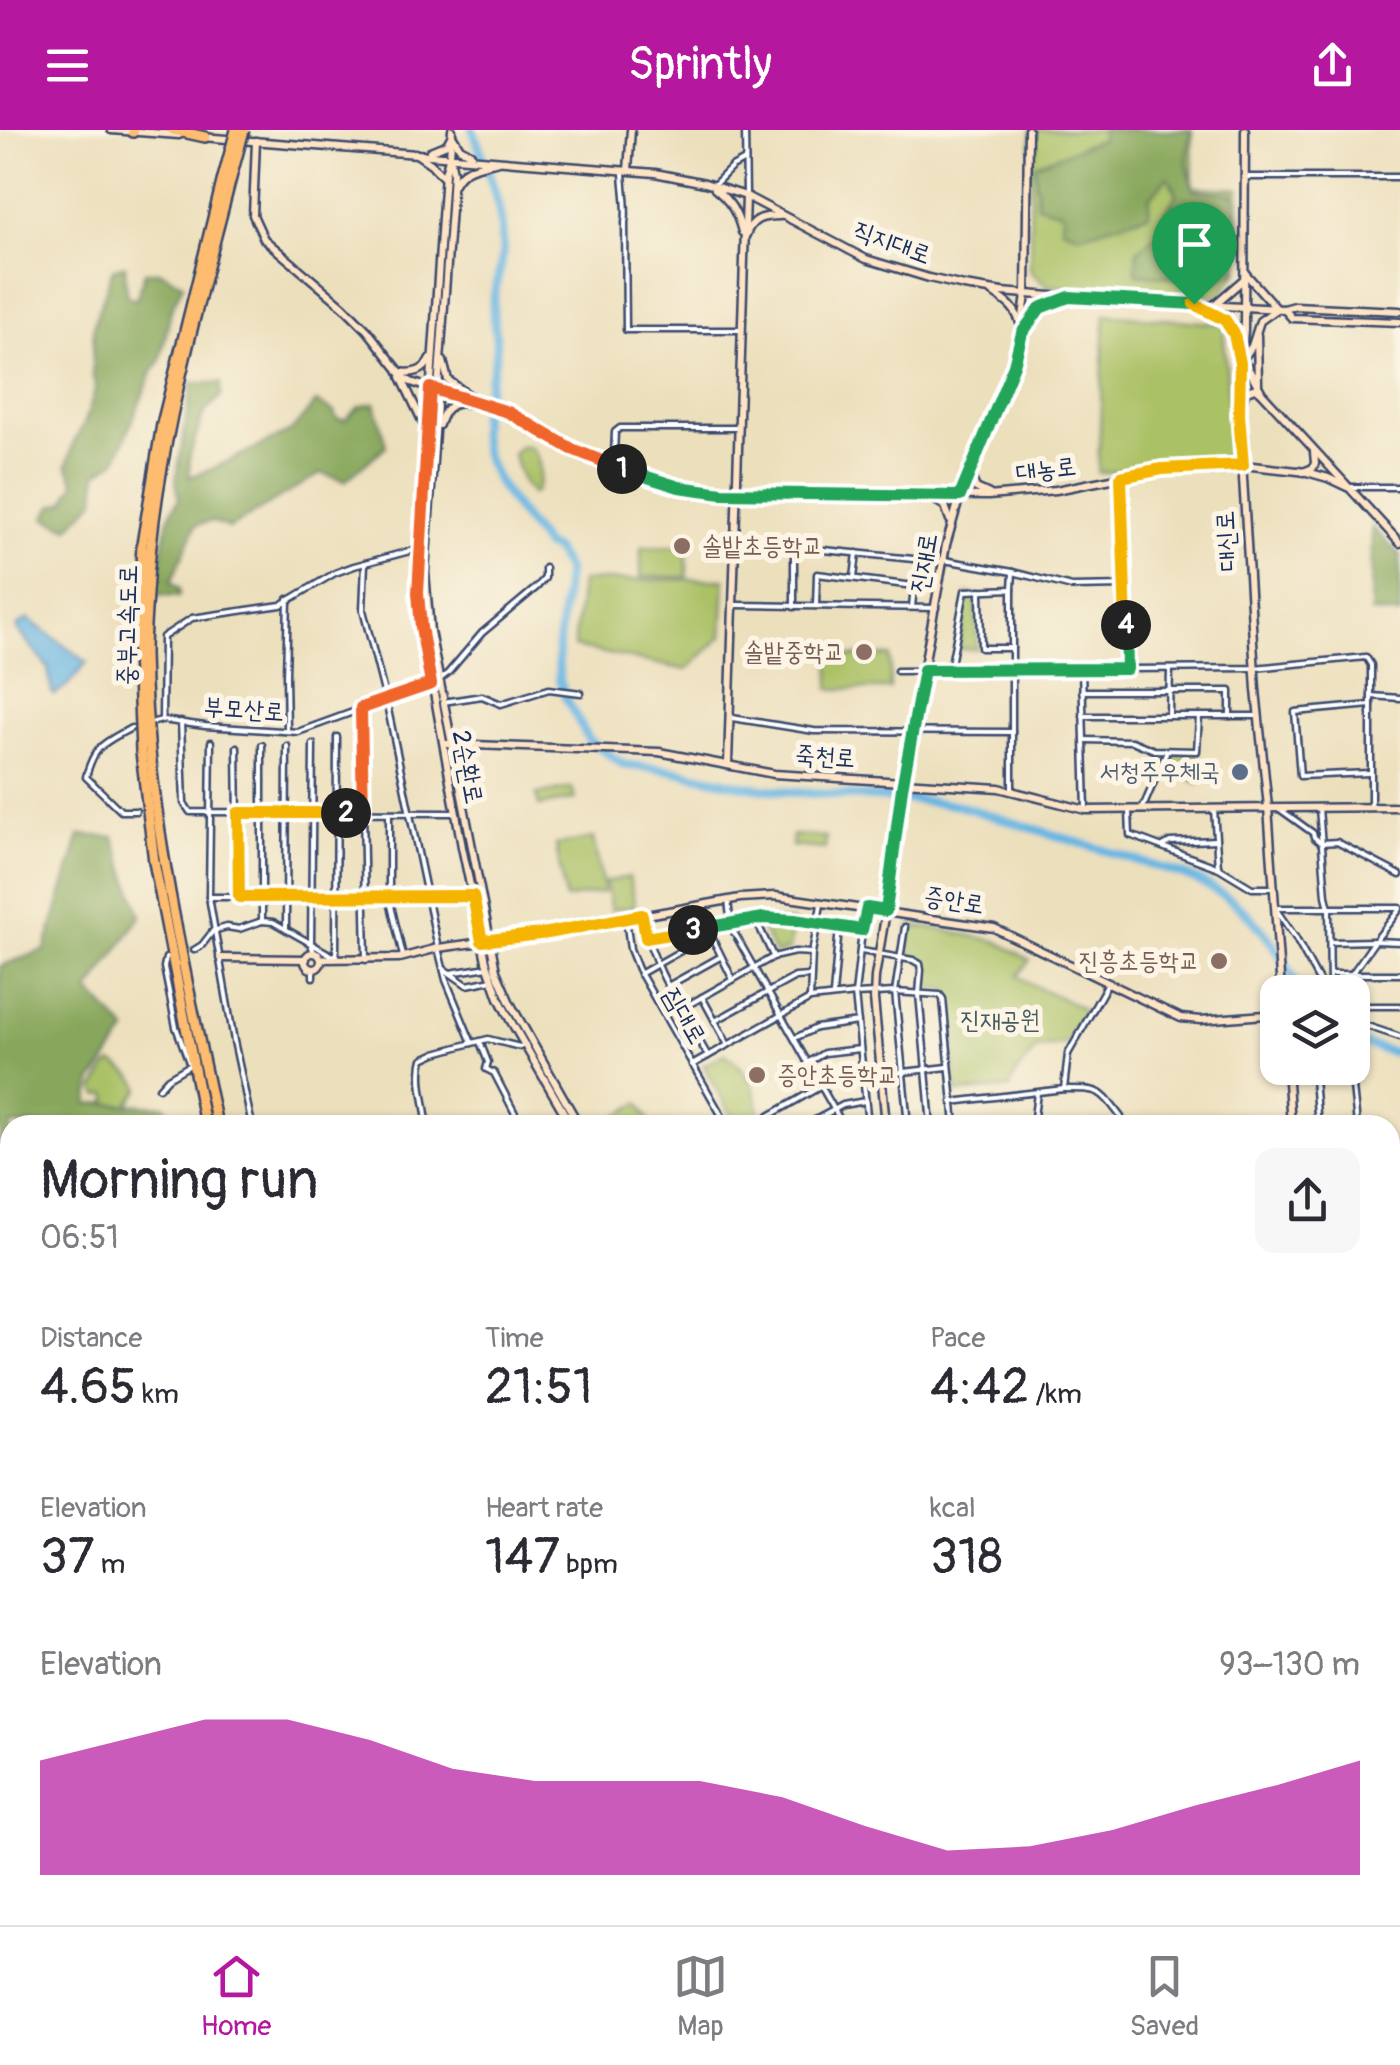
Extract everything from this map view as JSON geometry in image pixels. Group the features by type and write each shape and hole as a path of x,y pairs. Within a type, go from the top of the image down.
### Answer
{"highway":[{"path":"172,130 205,137"},
{"name":"중부고속도로","path":"215,1115 164,858 150,752 144,652 150,545 169,426 236,130"},
{"name":"중부고속도로","path":"203,1115 154,862 141,752 137,652 142,544 162,424 227,178 244,130"}],"street":[{"path":"111,130 468,155"},
{"path":"631,130 624,204 626,330 741,330"},
{"path":"728,764 745,130"},
{"name":"진재로","path":"886,911 902,785 951,526 1014,365 1022,333 1028,130"},
{"name":"대신로","path":"1246,130 1239,414 1258,716 1273,807 1280,975"},
{"path":"414,152 448,143 452,133"},
{"path":"452,133 468,155"},
{"name":"2순환로","path":"423,547 434,440 433,350 444,182 452,133"},
{"path":"256,141 252,215 264,239 368,330 407,382 428,432"},
{"path":"414,152 441,173 444,182"},
{"name":"2순환로","path":"450,155 452,190 443,330 428,432 419,610 486,940 488,967 499,998 564,1115"},
{"name":"직지대로","path":"468,155 626,169 709,185 746,196 866,259 986,290 1214,306 1400,311"},
{"path":"452,190 460,173 501,159"},
{"path":"744,241 731,204 709,185 745,160"},
{"path":"1245,177 1400,177"},
{"path":"744,241 754,221 765,216 784,216"},
{"path":"1214,306 1244,276 1281,309 1263,318 1240,363"},
{"path":"986,290 1013,307 1022,333"},
{"path":"1022,333 1040,308 1069,297"},
{"path":"1194,304 1229,324 1240,363"},
{"name":"직지대로","path":"1281,309 1292,318 1400,322"},
{"path":"1257,328 1258,384"},
{"path":"434,440 444,410 464,398 446,376 443,330"},
{"path":"398,372 419,372 433,350"},
{"path":"1240,363 1247,366 1262,393"},
{"name":"대농로","path":"407,382 508,412 572,449 679,487 736,493 995,496 1056,490 1162,469 1243,465 1302,472 1346,487"},
{"path":"1239,414 1246,390 1256,388 1400,543"},
{"path":"609,465 614,456 615,432 620,428 738,428"},
{"path":"1302,472 1313,468 1314,450"},
{"path":"972,470 974,486 995,496"},
{"path":"1121,477 1127,669"},
{"path":"1346,487 1400,487"},
{"path":"924,495 942,504 951,526"},
{"path":"162,720 163,637 192,618 280,605 334,574 423,547"},
{"path":"794,607 794,547 944,561 1072,587 1126,586"},
{"path":"854,578 858,554"},
{"path":"365,563 364,610 438,948 446,980 472,1043"},
{"path":"435,682 448,673 482,633 545,578 545,568"},
{"path":"1012,572 1012,792"},
{"path":"816,606 818,574 914,586 912,608"},
{"path":"950,670 965,590 1012,589"},
{"path":"980,590 981,648 1012,648"},
{"path":"287,731 288,599"},
{"path":"734,605 936,608"},
{"path":"897,670 1254,668 1368,658 1371,807"},
{"path":"1169,716 1170,669"},
{"path":"1082,670 1086,810"},
{"name":"2순환로","path":"435,682 443,702 447,744"},
{"name":"부모산로","path":"154,722 298,732 435,682"},
{"name":"2순환로","path":"443,702 482,696 501,704 550,689 581,693"},
{"path":"1082,691 1230,691 1230,716"},
{"path":"1371,696 1400,698"},
{"path":"1371,705 1295,712 1300,776 1371,773"},
{"path":"361,708 366,960"},
{"path":"1083,716 1258,716"},
{"path":"1084,740 1132,742 1154,750 1197,751 1198,716"},
{"path":"729,718 814,731 1012,732"},
{"path":"182,722 184,803 190,812 460,813"},
{"path":"131,728 100,745 86,777 120,811 136,811"},
{"path":"312,949 336,960 337,737"},
{"path":"211,742 209,897 250,1115"},
{"path":"194,950 214,930 272,922 286,929 312,949 318,954 320,966 313,973 306,966 312,949 313,744"},
{"name":"죽천로","path":"447,744 683,755 787,775 902,785 976,786 1086,810 1400,806"},
{"path":"262,745 262,921"},
{"path":"286,929 287,746"},
{"path":"236,747 239,897"},
{"path":"1142,810 1167,751"},
{"path":"1273,807 1322,843 1337,842 1400,875"},
{"path":"1319,808 1329,908 1330,974 1400,974"},
{"path":"1214,809 1218,867"},
{"path":"1129,810 1130,835 1218,867 1252,888 1274,888"},
{"path":"388,813 389,897 403,957"},
{"name":"2순환로","path":"460,813 473,896 496,971 573,1115"},
{"path":"1163,846 1170,842 1216,840"},
{"path":"209,897 473,896"},
{"name":"증안로","path":"321,960 403,957 760,896 994,928 1182,1018 1260,1015"},
{"path":"728,900 731,923 837,1115"},
{"path":"810,999 809,976 822,902"},
{"path":"867,908 855,994 867,1115"},
{"path":"1275,910 1400,908"},
{"path":"1354,974 1400,908"},
{"path":"1275,910 1318,975"},
{"path":"885,1115 874,993 886,911"},
{"path":"642,915 656,965 708,1056"},
{"name":"짐대로","path":"626,918 630,949 640,974 721,1115"},
{"path":"646,938 756,920 794,920 862,930"},
{"path":"756,920 773,957"},
{"path":"833,995 840,927"},
{"path":"905,927 895,992 907,1115"},
{"path":"707,928 732,980"},
{"path":"640,974 684,950 687,944 681,932"},
{"path":"1330,942 1400,942"},
{"path":"860,951 920,964 930,1115"},
{"path":"681,1008 773,957 812,953"},
{"path":"668,986 720,956"},
{"path":"159,1088 190,1065 176,1027 164,967 166,958"},
{"path":"220,958 306,959"},
{"path":"450,974 488,967"},
{"path":"444,970 467,985 492,980"},
{"path":"716,1021 795,976 809,976"},
{"path":"1064,1089 1068,1054 1108,983"},
{"path":"692,1065 810,999 895,992 940,995 954,1115"},
{"path":"702,997 728,1045"},
{"path":"1370,1006 1400,1006"},
{"path":"794,1039 816,1028 858,1022"},
{"path":"1370,1026 1400,1037"},
{"path":"425,1115 420,1067 423,1059 488,1039 524,1045"},
{"path":"480,1042 488,1062 486,1069 494,1073 516,1115"},
{"path":"807,1063 824,1053 860,1048"},
{"path":"770,1115 832,1080 948,1067"},
{"path":"1288,1085 1290,1115"},
{"path":"1315,1085 1317,1115"},
{"path":"1353,1085 1356,1115"},
{"path":"952,1102 1093,1089 1102,1092 1119,1115"},
{"path":"1034,1115 1037,1093"},
{"path":"824,1115 843,1104 865,1101"}],"green space":[{"path":"1031,130 1192,130 1193,187 1239,189 1239,271 1218,297 1047,286 1030,271"},
{"path":"1102,130 1191,130 1187,162 1193,190 1235,194 1236,272 1215,281 1136,274 1137,250 1161,231 1163,216 1177,194 1168,177 1150,197 1149,214 1080,235 1062,228 1063,212 1037,205 1035,164 1102,139"},
{"path":"125,265 126,295 136,300 145,272 161,272 183,284 171,310 160,362 153,370 116,461 97,473 96,499 69,528 45,518 52,506 65,502 75,483 67,465 96,386 92,375 94,324 113,269"},
{"path":"1105,314 1223,324 1233,457 1098,473"},
{"path":"192,383 221,383 221,396 204,413 190,454 189,477 291,431 316,402 333,411 337,419 345,420 359,407 375,403 386,446 345,481 321,473 229,528 212,521 196,525 171,582 180,589 179,596 154,594 169,516 179,498 176,481"},
{"path":"528,446 540,467 538,487 532,494 523,483 513,454"},
{"path":"1372,527 1400,555 1400,615 1371,613"},
{"path":"687,546 687,577 641,577 641,547"},
{"path":"725,579 722,636 687,670 574,647 581,581"},
{"path":"967,594 976,595 977,649 958,649"},
{"path":"890,656 890,689 830,689 830,658"},
{"path":"1170,754 1198,755 1199,783 1168,761"},
{"path":"572,788 575,799 539,806 536,795"},
{"path":"80,835 114,837 141,916 89,991 127,1031 92,1082 88,1103 165,1106 172,1115 0,1115 0,966 45,950"},
{"path":"793,835 826,837 825,849 792,846"},
{"path":"593,838 604,892 565,899 556,845"},
{"path":"629,877 635,906 611,910 605,882"},
{"path":"759,922 793,922 789,950 775,954"},
{"name":"진재공원","path":"910,926 996,941 1030,960 1018,976 1085,1011 1064,1044 1037,1048 1017,1072 1010,1088 956,1093 950,996 946,989 925,987 925,961 907,952"},
{"path":"725,1054 733,1060 751,1081 759,1115 731,1115 703,1065"},
{"path":"113,1063 133,1077 140,1089 121,1112 99,1109 109,1098 107,1094 98,1095 95,1089 107,1066"},
{"path":"639,1103 646,1115 618,1115"}],"water":[{"path":"28,619 87,662 54,695 48,668 17,629"}],"waterway":[{"path":"473,130 497,202 503,247 493,300 496,353 482,415 484,451 506,494 545,546 555,550 567,570 558,648 559,680 589,740 624,765 790,792 957,805 1184,875 1231,900 1255,921 1291,975"},
{"path":"1370,1046 1400,1054"}],"place":[{"name":"솔밭초등학교","path":"682,546"},
{"name":"솔밭중학교","path":"864,652"},
{"name":"서청주우체국","path":"1240,772"},
{"name":"진흥초등학교","path":"1219,961"},
{"name":"증안초등학교","path":"757,1075"}],"route":[{"path":"1069,297 1194,304 1225,320 1234,334 1240,363 1243,465 1162,469 1121,477 1127,669 924,670 902,788 886,911 867,908 862,930 763,918 646,938 642,915 482,941 473,896 239,897 238,813 363,813 361,708 431,684 418,593 430,388 508,412 598,461 679,487 722,493 960,496 1014,365 1022,333 1040,308 1069,297"}]}
